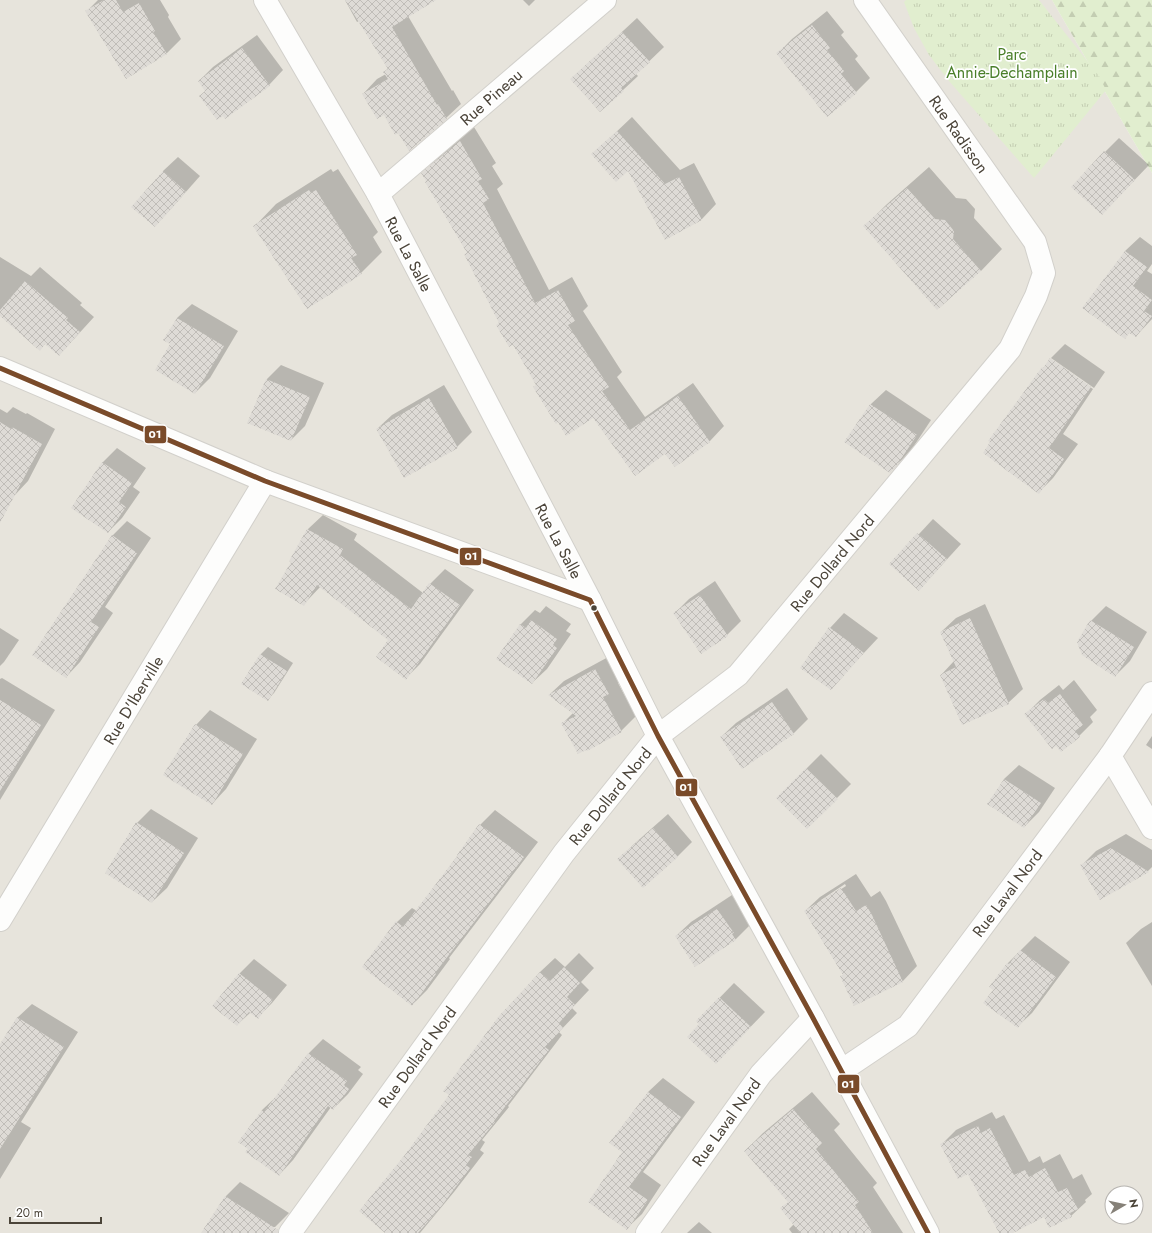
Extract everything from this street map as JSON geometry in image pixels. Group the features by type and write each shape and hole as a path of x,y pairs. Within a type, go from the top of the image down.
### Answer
{"street":[{"name":"Rue La Salle","path":"265,0 378,194 590,600 658,736 813,1018 928,1233"},
{"name":"Rue Pineau","path":"378,194 605,0"},
{"name":"Rue Radisson","path":"865,0 1035,242 1044,273"},
{"name":"Rue Dollard Nord","path":"290,1233 564,853 658,736 738,675 1010,349 1036,296 1044,273"},
{"path":"0,368 266,481 590,600"},
{"name":"Rue D'Iberville","path":"0,920 266,481"},
{"name":"Rue Laval Nord","path":"841,1072 908,1026 1110,756 1152,693"},
{"path":"1110,756 1152,828"},
{"name":"Rue Laval Nord","path":"648,1233 761,1074 813,1018"}],"shaded area":[{"path":"0,0 1052,0 1152,173 1152,1233 0,1233"}],"green space":[{"name":"Parc Annie-Dechamplain","path":"906,0 1039,0 1099,76 1106,90 1034,178 949,81 929,55 914,28 904,2"},
{"path":"1052,0 1152,0 1152,173"}],"building":[{"path":"104,0 116,0 123,12 139,3 155,31 153,32 167,54 126,79 85,11"},
{"path":"345,0 436,0 392,27 437,105 438,104 447,119 409,151 398,133 395,135 384,115 377,119 362,94 388,79 383,72 388,69"},
{"path":"812,25 830,48 827,50 844,71 841,74 857,93 827,117 776,53"},
{"path":"622,32 650,62 621,88 624,91 600,112 570,79"},
{"path":"242,48 270,86 225,119 223,116 217,120 199,96 205,91 198,81"},
{"path":"617,131 665,184 679,177 702,220 665,240 628,171 616,182 591,154"},
{"path":"460,141 482,179 478,181 489,199 483,203 535,303 558,290 575,321 568,325 609,387 602,391 630,430 678,396 710,442 675,467 665,454 635,476 593,418 566,436 558,422 556,424 533,387 536,385 513,345 509,347 496,325 499,323 464,254 467,253 421,173"},
{"path":"1104,151 1135,180 1102,215 1071,187"},
{"path":"163,171 186,192 155,227 131,207"},
{"path":"907,188 935,219 945,220 954,231 953,239 981,271 937,310 863,226"},
{"path":"309,190 311,193 316,190 357,255 351,258 362,274 307,309 253,226"},
{"path":"1125,251 1147,267 1133,286 1152,300 1144,311 1152,316 1136,337 1129,333 1125,339 1082,308"},
{"path":"25,281 68,318 66,320 80,332 59,356 45,344 40,351 0,316 0,310"},
{"path":"177,318 224,346 195,394 155,370 170,344 163,340"},
{"path":"1050,358 1091,387 1049,448 1064,459 1039,494 983,453 990,442 988,441"},
{"path":"266,379 310,397 291,441 247,423"},
{"path":"429,398 458,448 404,478 376,429"},
{"path":"870,404 917,435 890,473 844,442"},
{"path":"0,422 42,444 0,523"},
{"path":"102,462 132,483 119,502 126,507 108,533 71,508"},
{"path":"307,529 343,549 340,555 411,609 429,583 460,605 406,680 376,657 388,640 317,585 304,606 275,589 291,562 289,561"},
{"path":"917,533 947,559 919,591 889,564"},
{"path":"112,535 137,553 91,622 99,627 66,678 32,655"},
{"path":"700,595 728,636 701,654 673,613"},
{"path":"970,618 1009,704 962,725 940,675 956,667 940,632"},
{"path":"531,620 557,639 553,645 557,648 532,684 496,659 520,624 526,628"},
{"path":"1090,620 1134,647 1115,677 1082,655 1077,642"},
{"path":"829,627 864,653 831,690 800,668"},
{"path":"260,654 287,671 268,701 241,684"},
{"path":"595,669 609,694 603,697 622,732 587,751 586,750 578,754 561,723 576,716 548,695"},
{"path":"1060,694 1083,725 1075,731 1080,737 1061,752 1056,746 1052,749 1024,714 1044,699 1048,703"},
{"path":"0,700 41,725 0,791"},
{"path":"772,702 794,734 742,769 720,737"},
{"path":"195,724 243,754 212,805 163,775"},
{"path":"806,768 838,799 807,829 776,798"},
{"path":"1004,779 1041,803 1024,828 987,804"},
{"path":"136,822 184,853 152,903 105,873"},
{"path":"479,824 524,857 435,973 436,974 412,1006 362,967 396,921 403,927 458,855"},
{"path":"653,828 678,857 643,888 617,859"},
{"path":"1111,848 1149,872 1100,900 1080,865"},
{"path":"841,888 856,911 866,905 903,982 854,1006 840,976 843,975 804,911"},
{"path":"717,909 734,933 732,934 736,940 695,967 675,936"},
{"path":"1020,950 1056,977 1018,1028 983,1003 993,990 989,987 1007,963 1009,964"},
{"path":"564,967 580,983 567,997 575,1005 559,1023 563,1028 545,1047 549,1050 494,1121 495,1122 468,1155 472,1157 466,1165 470,1168 440,1208 418,1233 385,1233 359,1211 404,1156 449,1095 443,1091 499,1016 540,972 550,981"},
{"path":"239,973 273,1000 258,1019 249,1012 237,1026 212,1006"},
{"path":"719,997 751,1027 716,1064 687,1037 699,1024 696,1021"},
{"path":"17,1017 64,1047 0,1149 0,1044"},
{"path":"308,1053 347,1081 344,1085 349,1089 333,1110 328,1106 279,1176 245,1152 248,1149 238,1142 262,1110 264,1112"},
{"path":"648,1092 681,1117 629,1187 648,1200 627,1230 588,1202 622,1152 609,1143"},
{"path":"793,1109 822,1143 816,1149 859,1202 855,1205 873,1233 800,1233 780,1208 788,1202 744,1151"},
{"path":"978,1126 981,1133 990,1128 1014,1175 1025,1170 1029,1177 1045,1168 1058,1192 1067,1188 1078,1209 1070,1213 1072,1217 1049,1228 1044,1217 1013,1233 999,1233 968,1174 958,1179 940,1144"},
{"path":"225,1196 278,1230 278,1233 201,1233"}],"transit line":[{"name":"01","path":"0,368 265,481 590,600 658,736 813,1018 928,1233"}]}
